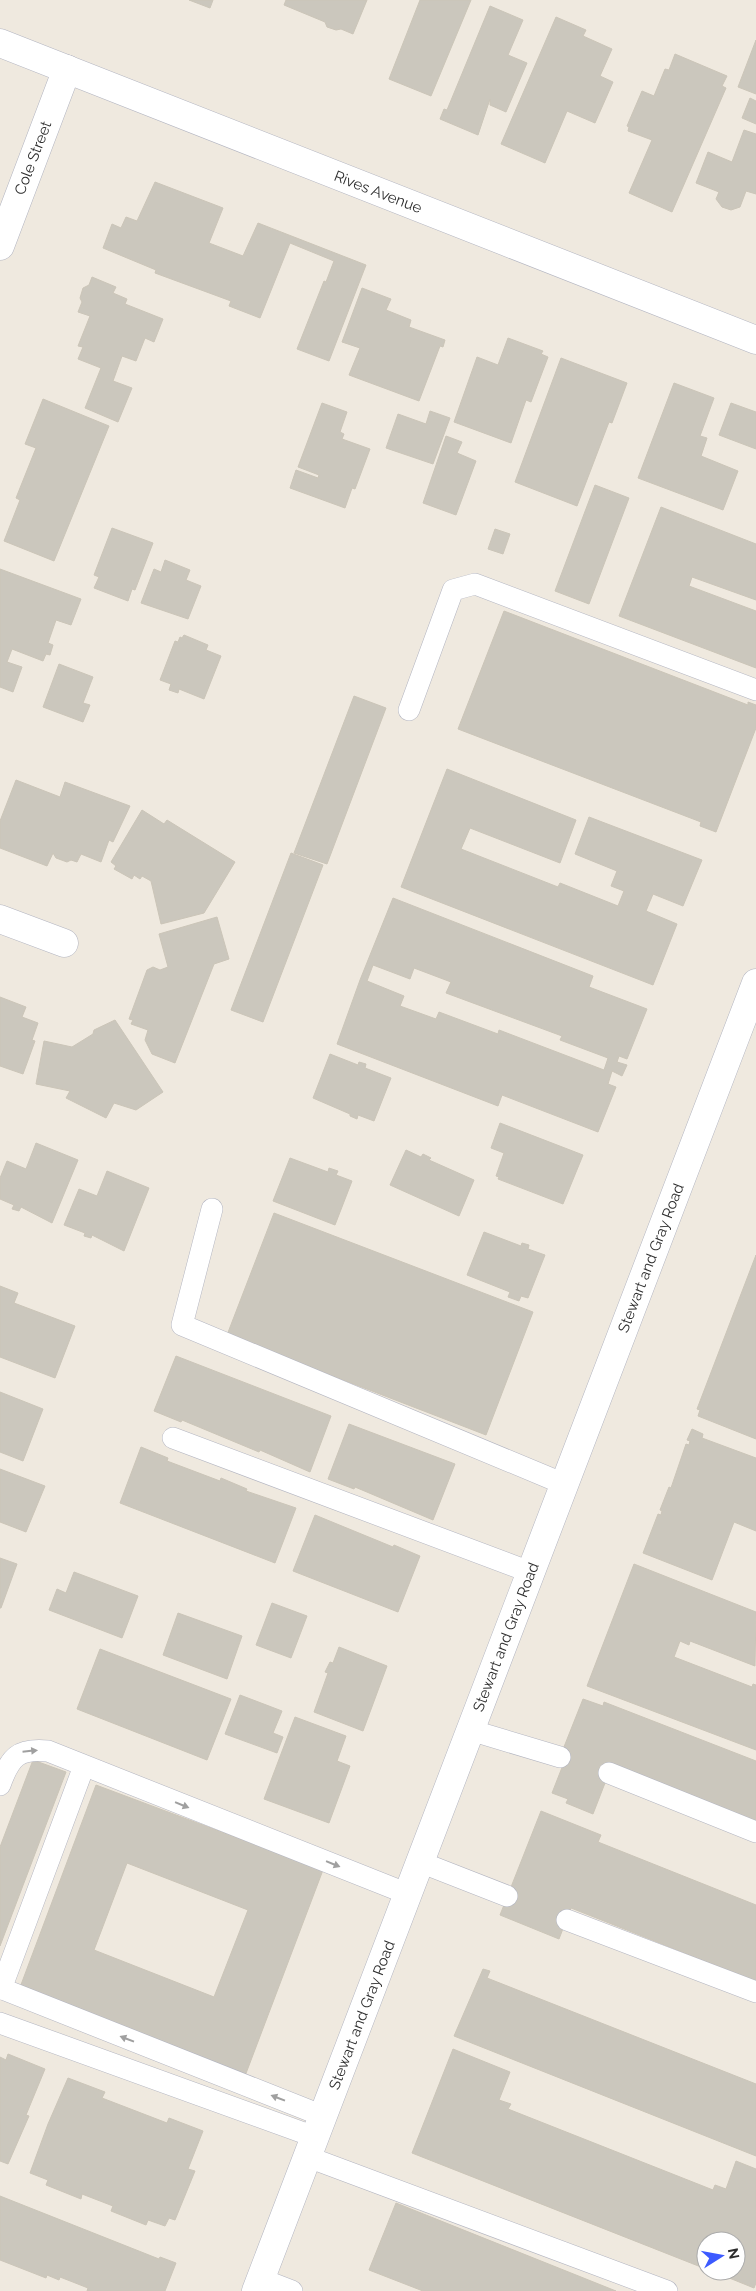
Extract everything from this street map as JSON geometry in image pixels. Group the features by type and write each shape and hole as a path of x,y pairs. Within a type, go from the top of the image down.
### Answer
{"main road":[{"name":"Rives Avenue","path":"0,43 756,340"},
{"name":"Cole Street","path":"0,246 67,69"},
{"path":"0,919 64,944"},
{"name":"Stewart and Gray Road","path":"259,2285 756,983"}],"lane":[{"path":"409,710 453,590 475,584 756,690"},
{"path":"212,1209 182,1325 564,1484"},
{"path":"173,1438 530,1572"},
{"path":"470,1730 560,1757"},
{"path":"0,1785 11,1761 21,1752 32,1750 48,1751 408,1894"},
{"path":"84,1766 0,1989 315,2137 667,2291"},
{"path":"609,1773 756,1832"},
{"path":"420,1862 507,1896"},
{"path":"567,1920 756,1992"},
{"path":"0,2023 315,2137"},
{"path":"259,2285 292,2291"}],"building":[{"path":"189,0 213,0 210,8"},
{"path":"286,0 367,0 353,34 341,29 336,30 327,27 325,22 284,5"},
{"path":"420,0 471,0 431,96 389,79"},
{"path":"490,6 523,20 508,55 527,63 506,112 490,105 490,99 478,135 440,119 444,109 447,110"},
{"path":"556,17 586,30 583,36 612,49 600,76 613,82 595,123 567,111 545,163 501,144"},
{"path":"756,40 756,94 738,87"},
{"path":"675,54 727,76 722,86 726,88 672,212 629,193 652,140 628,131 629,127 627,126 642,91 654,96 665,69 669,70"},
{"path":"750,98 756,101 756,124 742,118"},
{"path":"744,130 756,134 756,194 746,191 740,207 731,210 722,207 716,199 719,192 696,183 708,152 732,162"},
{"path":"155,182 223,208 209,243 243,256 258,223 366,265 329,361 297,349 334,261 290,243 260,318 229,306 231,301 155,273 156,270 103,248 112,224 121,228 126,217 137,221"},
{"path":"92,277 116,287 113,293 127,299 125,304 163,319 154,342 145,338 136,361 122,356 113,381 132,388 118,422 85,408 101,368 78,359 83,347 78,346 90,316 78,312 82,302 80,298 83,288 89,285"},
{"path":"362,288 391,299 386,310 411,320 409,327 445,340 443,347 440,346 419,401 349,375 360,348 342,342"},
{"path":"508,338 543,351 541,354 548,357 531,402 526,400 511,443 454,422 477,357 498,365"},
{"path":"561,358 627,383 612,423 609,422 577,506 515,482"},
{"path":"674,383 714,398 700,436 707,438 701,456 738,471 723,510 638,478"},
{"path":"43,399 109,426 54,561 4,541 20,500 16,498 36,448 25,444"},
{"path":"322,403 347,412 340,432 344,434 342,439 370,449 355,489 352,488 345,508 290,488 296,470 318,478 319,475 298,467"},
{"path":"731,403 756,412 756,449 719,435"},
{"path":"430,411 450,418 433,464 386,448 398,414 426,424"},
{"path":"446,436 462,442 457,453 476,461 456,515 423,503"},
{"path":"595,485 629,498 589,604 555,591"},
{"path":"661,507 756,544 756,600 692,577 689,586 756,611 756,668 619,616"},
{"path":"112,528 153,543 135,590 132,589 128,601 94,588 99,577 94,575"},
{"path":"495,529 510,534 503,554 488,549"},
{"path":"165,560 190,570 186,580 201,586 188,619 141,603 154,569 161,572"},
{"path":"0,569 81,599 71,625 56,620 48,643 53,645 50,655 46,654 43,661 12,649 7,662 22,667 13,692 0,687"},
{"path":"504,611 748,705 748,702 756,705 756,728 716,832 700,826 701,822 458,729"},
{"path":"184,635 208,645 206,650 221,656 204,699 179,689 178,693 169,690 171,684 160,680 175,641 178,642 180,637 182,638"},
{"path":"59,664 93,677 83,703 90,705 83,722 43,707"},
{"path":"354,696 386,708 327,864 294,853"},
{"path":"447,769 576,820 560,863 470,828 461,849 558,887 560,883 618,906 624,891 611,886 617,871 575,854 589,817 702,860 683,906 653,894 646,911 677,924 653,985 401,887"},
{"path":"16,780 60,797 65,782 130,806 113,842 109,840 101,862 81,854 77,862 71,860 67,862 56,858 53,853 47,866 0,848 0,821"},
{"path":"142,810 164,824 167,820 235,862 204,913 161,924 151,881 142,876 140,879 134,875 132,879 114,869 116,866 111,862"},
{"path":"291,853 323,865 263,1022 231,1010"},
{"path":"393,898 593,976 589,987 647,1009 627,1059 619,1056 617,1062 627,1065 622,1076 612,1071 608,1084 616,1087 598,1132 502,1095 498,1106 337,1044","holes":["373,965 410,979 414,968 451,982 446,993 562,1036 560,1040 608,1058 604,1070 499,1030 498,1034 439,1012 436,1019 400,1006 404,996 367,981"]},
{"path":"217,917 229,959 214,964 175,1063 152,1054 145,1040 148,1030 131,1024 133,1020 129,1019 147,970 153,967 160,970 168,967 159,934"},
{"path":"0,997 26,1007 22,1017 38,1023 32,1040 35,1041 23,1074 0,1066"},
{"path":"115,1020 163,1092 136,1110 114,1103 106,1118 66,1098 70,1091 36,1084 44,1041 72,1047 93,1034 94,1030"},
{"path":"330,1054 358,1065 359,1062 366,1064 365,1068 391,1078 374,1121 358,1115 357,1119 313,1098"},
{"path":"500,1123 583,1155 563,1204 498,1179 499,1177 496,1176 504,1153 491,1148"},
{"path":"36,1143 78,1160 52,1223 21,1207 19,1211 12,1209 14,1205 0,1199 0,1178 7,1161 26,1169"},
{"path":"406,1150 421,1157 423,1154 431,1158 429,1160 474,1180 459,1216 390,1185"},
{"path":"290,1158 328,1172 329,1168 338,1171 336,1175 352,1181 335,1225 273,1201"},
{"path":"107,1171 149,1188 124,1251 92,1235 91,1238 84,1236 85,1233 64,1225 79,1189 97,1196"},
{"path":"274,1213 533,1312 486,1435 227,1335"},
{"path":"484,1232 521,1246 522,1243 529,1245 528,1249 545,1255 528,1298 521,1296 519,1301 508,1297 510,1292 467,1275"},
{"path":"756,1255 756,1439 698,1416 700,1410 697,1409"},
{"path":"0,1286 18,1293 14,1303 75,1326 55,1378 0,1357"},
{"path":"176,1356 331,1416 310,1472 260,1450 259,1452 182,1420 181,1422 154,1411"},
{"path":"0,1392 43,1409 23,1461 0,1452"},
{"path":"349,1424 455,1464 433,1520 355,1487 354,1489 328,1479"},
{"path":"692,1429 703,1434 702,1438 756,1458 756,1531 734,1522 712,1580 643,1553 658,1514 661,1515 662,1511 660,1510 669,1487 671,1488 686,1444 689,1445 690,1441 687,1440"},
{"path":"141,1447 168,1458 167,1461 220,1481 221,1478 247,1489 246,1491 296,1508 275,1563 120,1503"},
{"path":"0,1469 45,1486 26,1532 0,1522"},
{"path":"315,1515 420,1556 398,1612 293,1571"},
{"path":"0,1558 17,1564 1,1608 0,1608"},
{"path":"634,1564 756,1612 755,1666 690,1641 689,1645 680,1641 674,1657 752,1687 753,1684 756,1685 756,1750 587,1686"},
{"path":"74,1572 138,1596 122,1638 49,1610 57,1589 66,1593"},
{"path":"272,1603 307,1616 291,1658 256,1645"},
{"path":"178,1613 242,1636 227,1679 163,1655"},
{"path":"339,1647 387,1666 363,1731 314,1712 328,1673 325,1672 330,1662 333,1663"},
{"path":"100,1649 231,1699 207,1760 77,1709"},
{"path":"240,1695 282,1711 273,1733 283,1737 277,1753 225,1734"},
{"path":"583,1699 603,1706 604,1702 756,1761 756,1821 612,1765 593,1814 566,1803 568,1799 552,1793 563,1765 558,1762"},
{"path":"295,1717 346,1736 337,1761 350,1766 329,1823 264,1799"},
{"path":"33,1760 66,1772 0,1946 0,1847"},
{"path":"96,1785 323,1870 245,2076 19,1990","holes":["127,1863 248,1910 214,1997 94,1950"]},
{"path":"541,1811 601,1835 598,1842 756,1905 756,1981 571,1908 559,1939 500,1915"},
{"path":"483,1969 490,1971 487,1978 756,2084 756,2156 454,2036"},
{"path":"453,2049 510,2072 499,2100 511,2104 508,2109 713,2190 715,2185 726,2189 736,2161 756,2169 756,2283 754,2288 737,2281 746,2281 746,2231 696,2231 696,2265 412,2153"},
{"path":"8,2054 45,2069 26,2115 29,2116 8,2164 0,2161 0,2057 6,2060"},
{"path":"68,2078 105,2092 102,2098 167,2123 169,2118 203,2131 188,2169 195,2171 175,2220 169,2218 165,2226 148,2220 146,2225 111,2211 113,2206 82,2194 81,2199 46,2185 48,2180 30,2173"},
{"path":"0,2196 159,2259 160,2257 176,2263 165,2291 87,2291 88,2288 60,2277 59,2280 47,2275 46,2278 0,2260"},
{"path":"396,2203 616,2291 423,2291 369,2270"}]}
